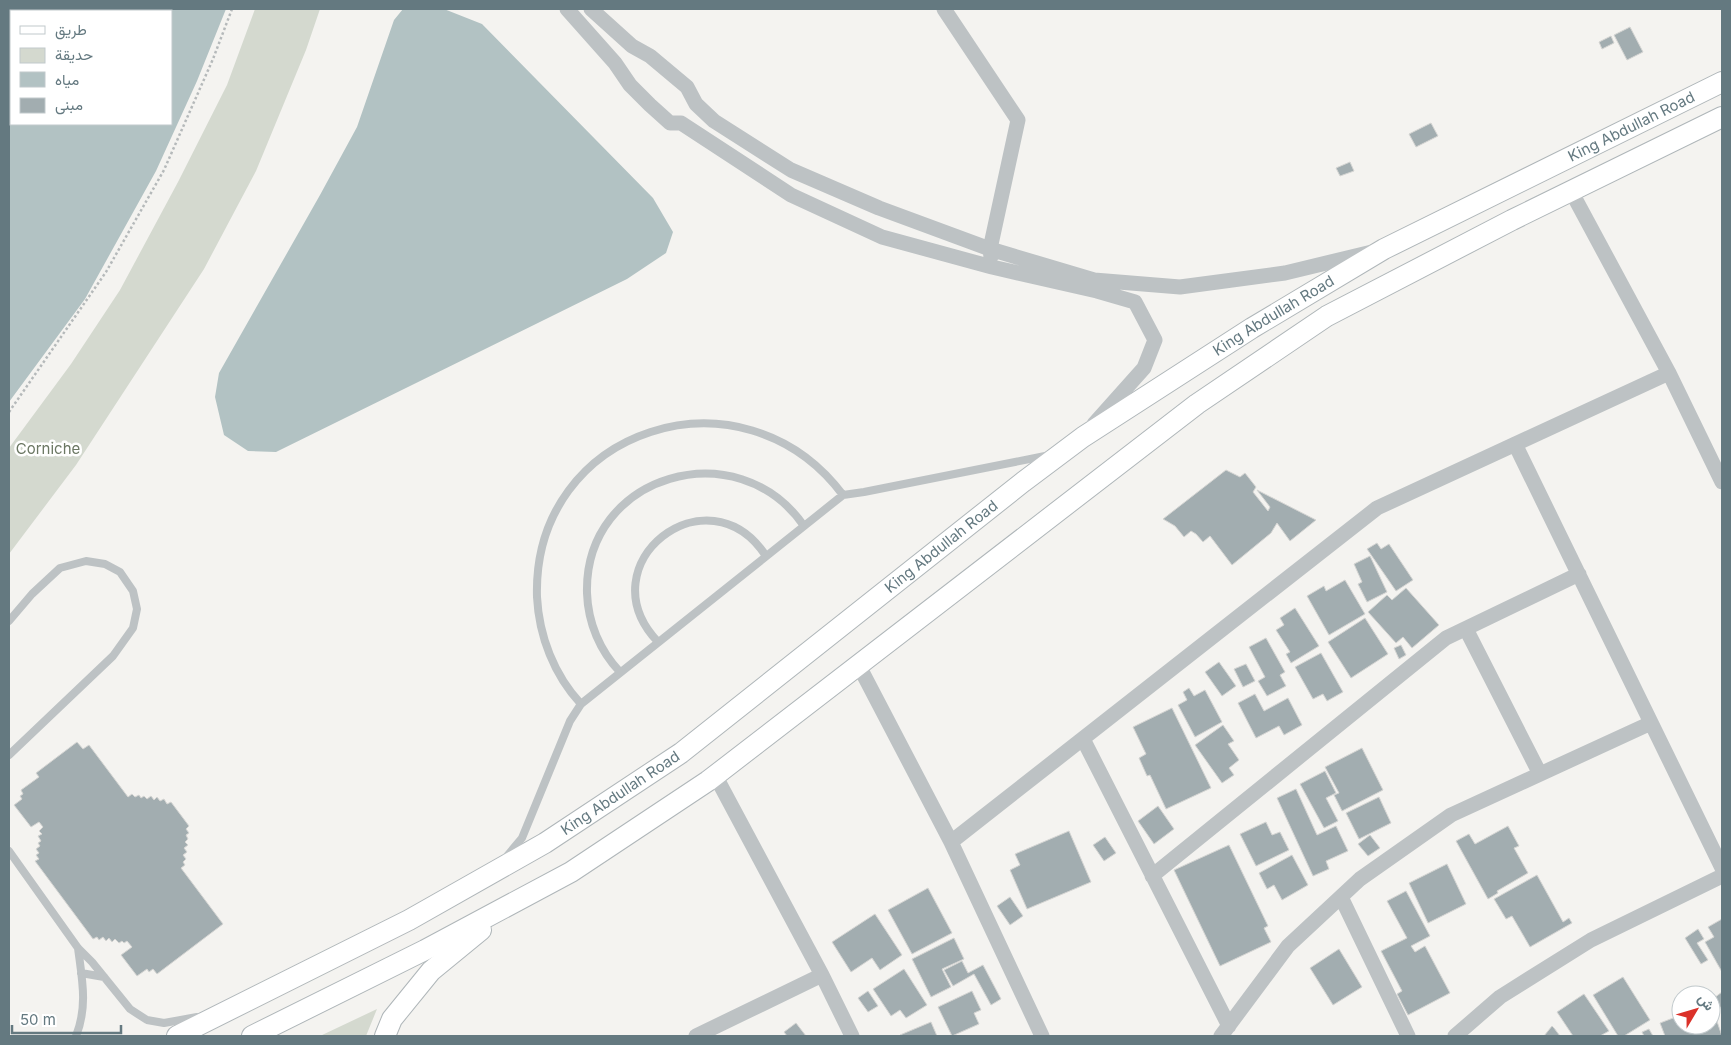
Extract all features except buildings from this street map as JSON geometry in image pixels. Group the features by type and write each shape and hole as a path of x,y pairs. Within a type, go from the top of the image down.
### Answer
{"street":[{"path":"567,9 615,63 630,85 670,123 682,123 790,195 882,237 992,267 1135,302 1155,340 1144,368 1083,437"},
{"path":"591,9 632,46 650,56 687,87 696,104 714,121 791,170 879,208 998,251 1094,280 1180,286 1285,273 1384,249"},
{"path":"944,9 1018,120 998,251 992,267"},
{"name":"King Abdullah Road","path":"177,1036 409,920 546,843 681,753 1061,453 1252,328 1384,249 1722,82"},
{"path":"682,123 696,104"},
{"name":"King Abdullah Road","path":"252,1036 425,950 570,872 715,775 1198,404 1327,316 1512,220 1722,118"},
{"path":"1571,191 1669,373 1722,482"},
{"path":"951,842 1378,508 1669,373"},
{"path":"1515,444 1722,868"},
{"path":"1152,876 1446,638 1579,574"},
{"path":"1466,629 1540,774"},
{"path":"858,664 951,842 1042,1036"},
{"path":"1083,739 1152,876 1225,1031 1288,946 1360,879 1451,816 1651,723"},
{"path":"715,775 822,975 852,1036"},
{"path":"1455,1036 1500,998 1591,940 1722,876"},
{"path":"1341,897 1408,1036"},
{"path":"385,1036 392,1019 431,971 519,900"},
{"path":"696,1036 822,975"}],"lane":[{"path":"581,704 560,676 550,655 539,616 537,584 540,560 546,537 555,515 567,494 600,459 619,445 664,427 687,423 711,422 735,425 766,434 802,453 820,468 844,495"},
{"path":"486,877 511,853 522,838 570,721 581,704 844,495 1061,453"},
{"path":"620,672 604,651 596,636 588,603 587,586 591,561 600,537 608,523 631,498 660,481 676,476 710,473 726,475 758,485 773,494 786,505 804,526"},
{"path":"658,642 640,618 635,588 643,559 661,536 669,530 688,523 718,522 728,524 746,534 760,547 766,556"},
{"path":"9,621 32,594 60,568 86,561 105,564 120,572 134,591 137,609 133,628 113,656 9,755"},
{"path":"9,851 78,948 92,962 130,1009 147,1020 164,1023 227,1011"},
{"path":"76,1036 80,1026 84,1000 78,948"},
{"path":"81,973 104,977"}],"path":[{"path":"9,412 106,272 164,170 213,59 232,9"}],"green space":[{"name":"Corniche","path":"255,9 320,9 306,50 256,171 204,269 76,465 9,554 9,448 71,364 120,290 227,85"},
{"path":"377,1009 366,1036 320,1036"}],"water":[{"path":"9,9 226,9 197,81 156,171 85,299 9,402"},
{"path":"403,9 444,9 482,24 653,198 673,232 666,253 627,279 276,452 248,451 224,435 215,397 219,373 357,127 394,20"}]}
